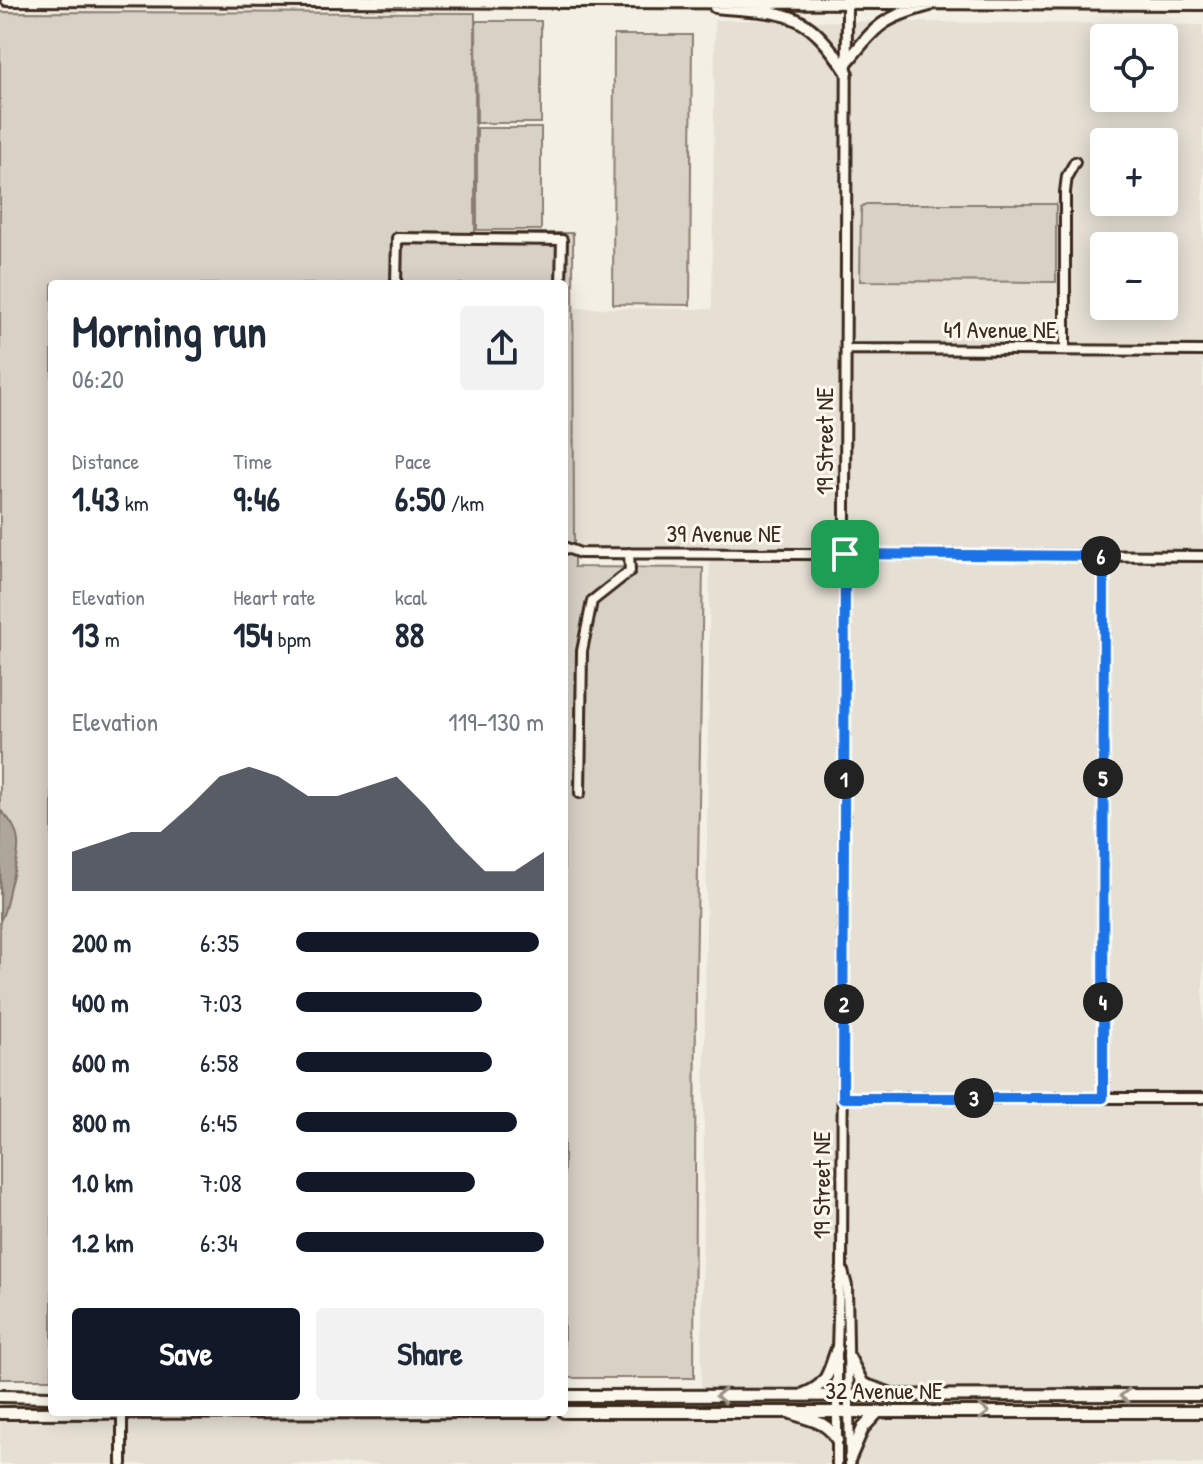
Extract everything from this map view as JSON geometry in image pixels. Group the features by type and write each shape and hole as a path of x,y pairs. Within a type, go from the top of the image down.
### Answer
{"main road":[{"path":"7,0 847,0 1203,4"},
{"path":"658,1 765,12 799,19 829,45 847,67 881,22 943,1"},
{"path":"799,1397 820,1388 826,1381 837,1349"},
{"path":"849,1357 863,1384 902,1397"},
{"name":"32 Avenue NE","path":"568,1396 1203,1395"},
{"path":"0,1396 48,1397"},
{"path":"786,1411 824,1425 837,1440"},
{"name":"32 Avenue NE","path":"568,1412 1203,1412"},
{"path":"850,1461 863,1428 878,1412"},
{"path":"0,1413 48,1413"}],"street":[{"name":"19 Street NE","path":"837,1464 837,1349 842,1267 847,0"},
{"path":"1065,350 1065,192 1067,176 1075,162"},
{"path":"396,280 397,238 420,238 562,240 561,280"},
{"name":"41 Avenue NE","path":"846,349 1203,351"},
{"name":"39 Avenue NE","path":"570,551 1203,556"},
{"path":"580,793 582,651 589,613 592,601 630,571 629,553"},
{"path":"1103,1098 1104,556"},
{"path":"843,1098 1203,1098"},
{"name":"19 Street NE","path":"842,1267 847,1286 850,1461"},
{"path":"122,1416 122,1464"}],"shaded area":[{"path":"0,12 475,13 475,233 573,233 574,567 703,568 694,1378 568,1378 568,280 48,280 48,1379 0,1379"},
{"path":"715,20 1105,24 1090,24 1090,112 1178,112 1178,25 1203,25 1203,1464 0,1464 0,1419 701,1416 710,548 574,548 573,308 712,309"},
{"path":"476,21 541,21 541,123 477,123"},
{"path":"614,35 692,35 690,305 613,304"},
{"path":"477,128 541,128 541,230 477,230"},
{"path":"866,204 1056,204 1056,282 860,281 861,207"},
{"path":"1,811 15,830 18,849 0,921"}],"route":[{"path":"845,554 1104,556 1103,1098 843,1098 845,554"}]}
